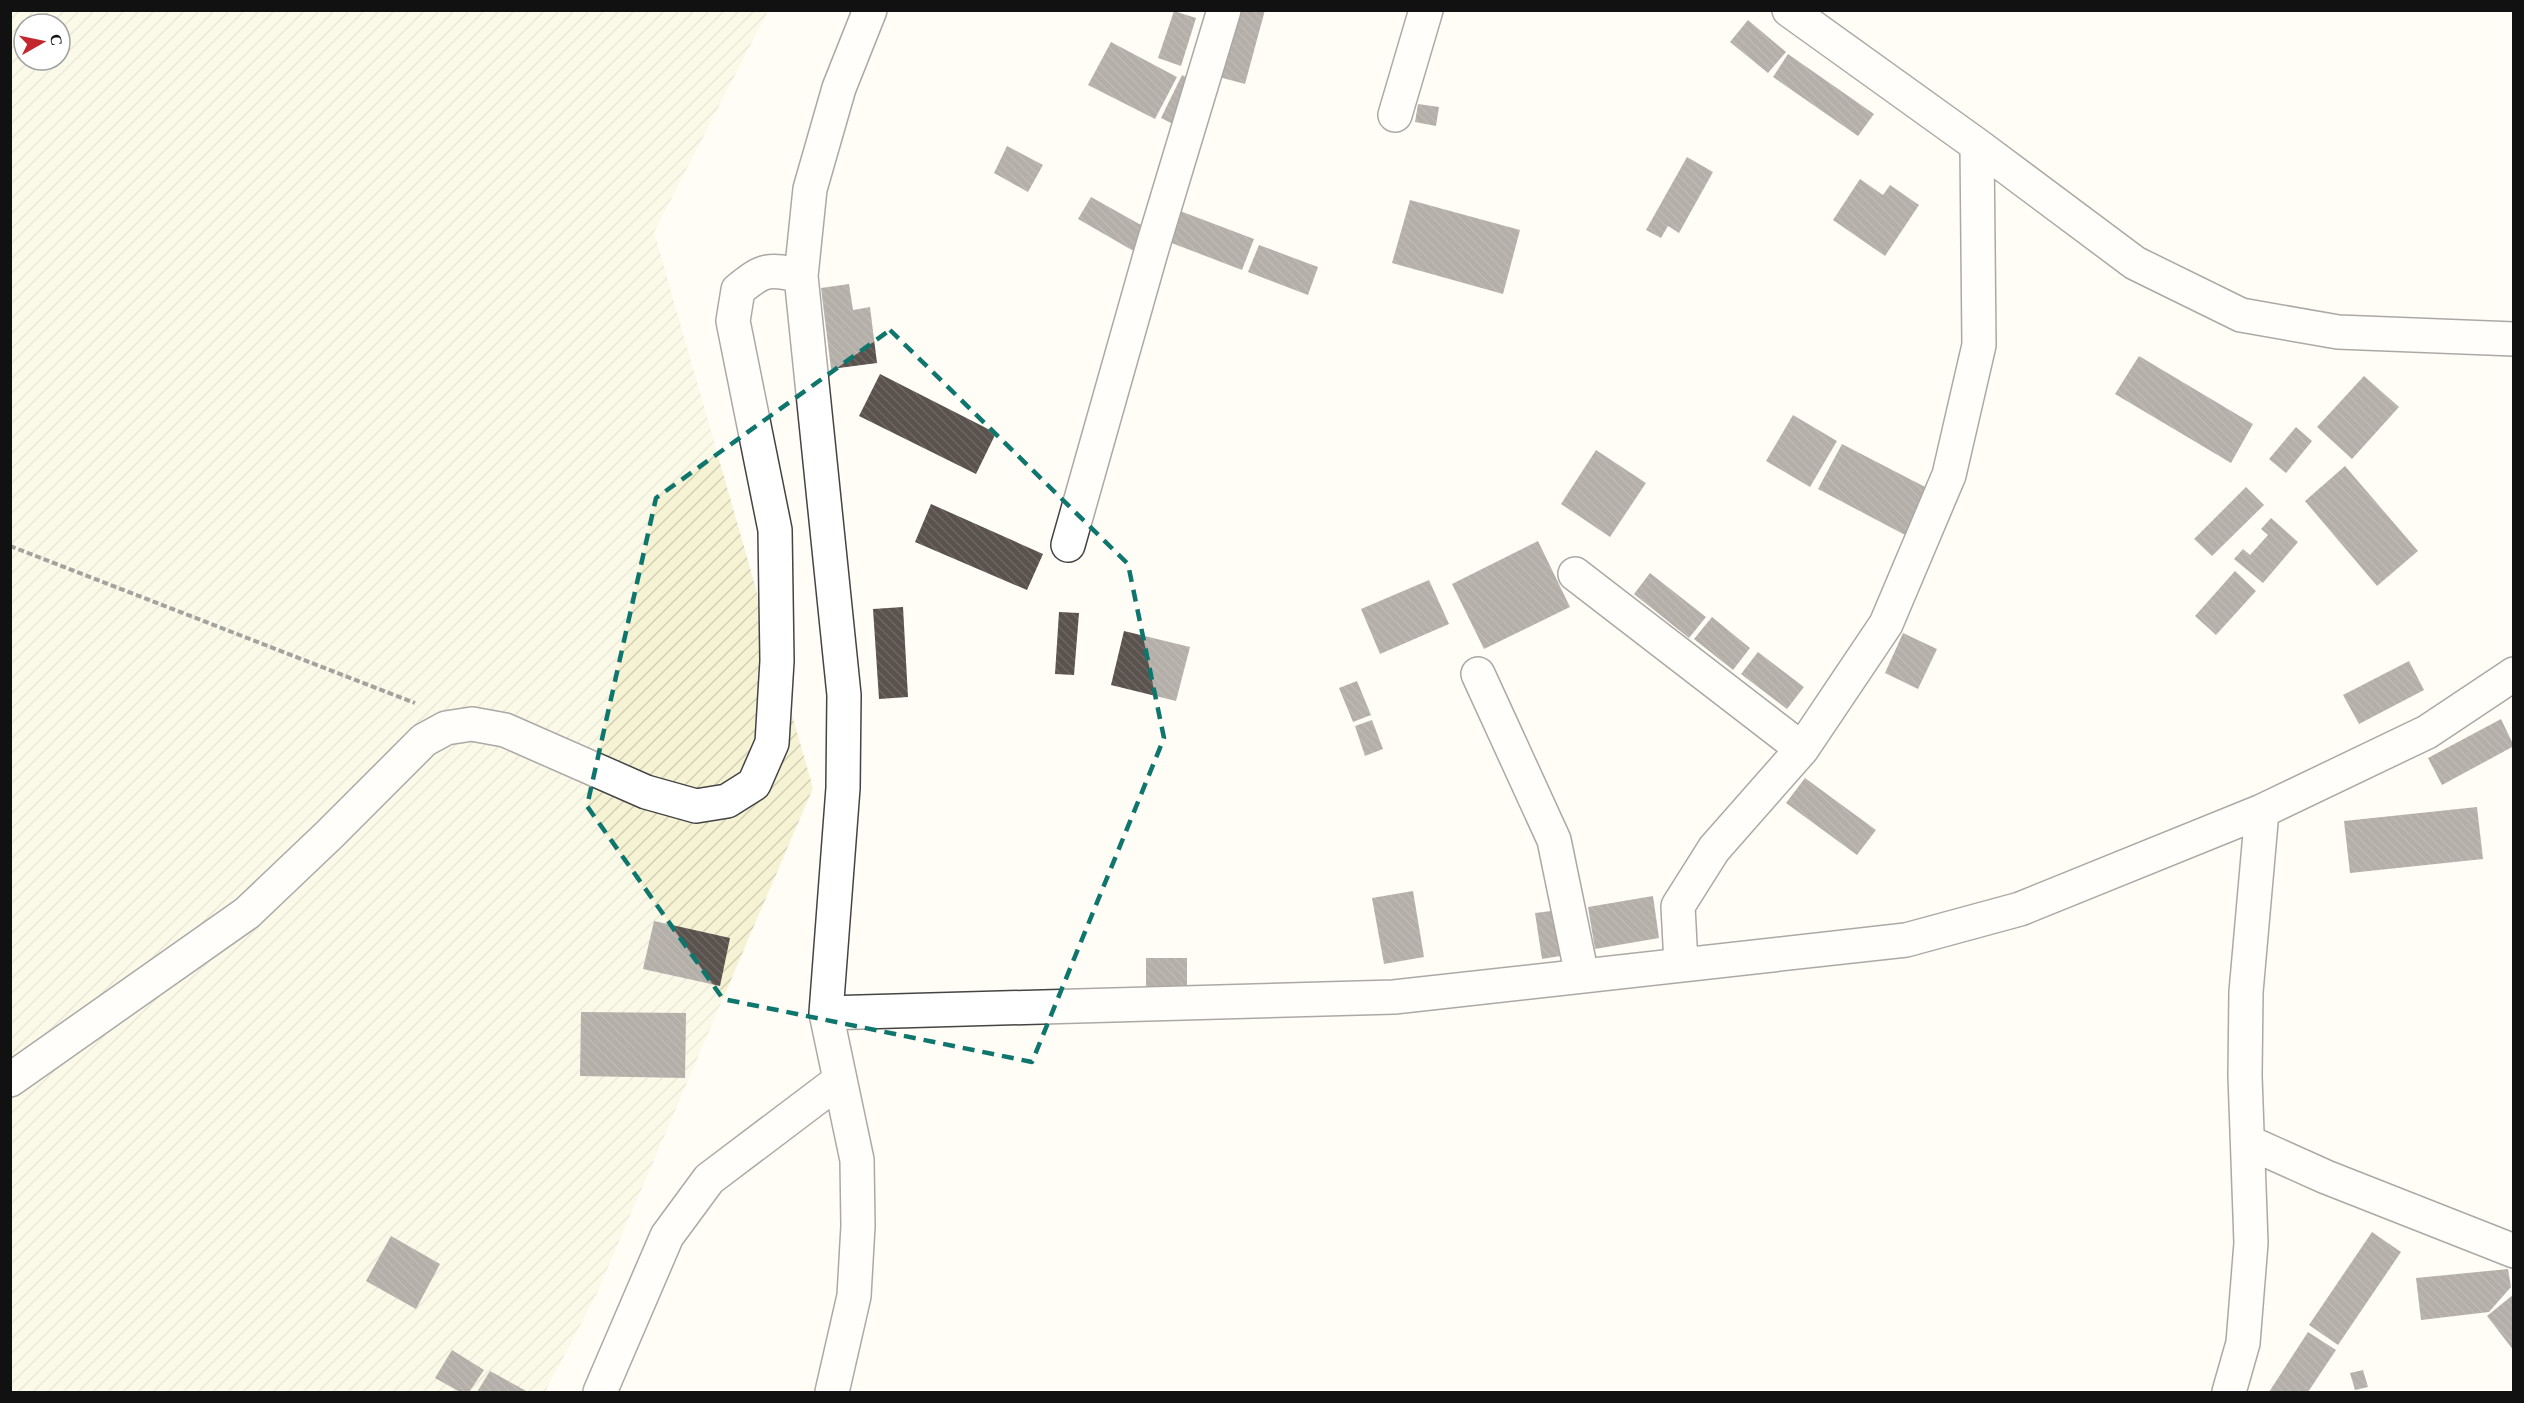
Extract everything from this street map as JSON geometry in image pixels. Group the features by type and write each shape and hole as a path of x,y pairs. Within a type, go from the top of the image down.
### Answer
{"street":[{"path":"832,1392 854,1296 858,1226 857,1160 826,1012 843,788 844,695 801,276 810,189 839,88 870,10"},
{"path":"1068,545 1151,252 1224,10"},
{"path":"1395,115 1426,10"},
{"path":"1789,10 1977,145 2134,263 2241,315 2338,332 2514,339"},
{"path":"1681,964 1678,906 1714,849 1802,749 1886,624 1949,475 1979,345 1977,145"},
{"path":"10,1080 247,913 424,740 446,728 472,724 505,730 646,792 696,806 727,801 754,784 772,743 777,661 775,530 734,321 738,290 756,275 777,270 801,276"},
{"path":"1575,574 1802,749"},
{"path":"1478,674 1554,840 1582,976"},
{"path":"826,1012 1394,998 1906,940 2020,909 2262,811 2427,732 2514,674"},
{"path":"2229,1392 2242,1343 2251,1243 2245,1076 2246,992 2262,811"},
{"path":"600,1392 667,1236 709,1179 840,1080"},
{"path":"2248,1142 2326,1177 2514,1251"}],"path":[{"path":"10,546 417,703"}],"highlighted area":[{"path":"890,330 1128,564 1164,738 1032,1062 723,999 587,806 656,498"}],"shaded area":[{"path":"10,11 768,11 654,232 813,788 597,1293 545,1392 11,1392"}],"building":[{"path":"1237,10 1265,10 1245,84 1219,77"},
{"path":"1174,11 1196,18 1181,66 1158,58"},
{"path":"1748,20 1786,52 1768,73 1730,42"},
{"path":"1111,42 1177,77 1155,119 1088,85"},
{"path":"1788,54 1874,114 1858,136 1773,77"},
{"path":"1182,75 1198,83 1177,126 1161,118"},
{"path":"1418,104 1439,107 1436,126 1415,122"},
{"path":"1007,146 1043,165 1028,192 994,173"},
{"path":"1687,157 1713,172 1679,233 1668,226 1661,238 1646,230"},
{"path":"1860,179 1883,195 1890,185 1919,205 1885,256 1833,220"},
{"path":"1091,197 1150,230 1137,253 1078,219"},
{"path":"1410,200 1520,230 1503,294 1392,263"},
{"path":"1180,211 1254,239 1242,270 1169,242"},
{"path":"1259,245 1318,267 1308,295 1248,272"},
{"path":"849,284 853,310 870,307 877,363 831,369 821,288"},
{"path":"2139,356 2253,424 2231,463 2115,394"},
{"path":"880,374 996,433 976,474 859,416"},
{"path":"2364,376 2399,407 2352,459 2317,427"},
{"path":"1793,415 1837,441 1810,487 1766,461"},
{"path":"2296,427 2312,441 2286,473 2269,459"},
{"path":"1842,444 1931,490 1907,536 1818,489"},
{"path":"1596,450 1646,483 1610,537 1561,504"},
{"path":"2345,466 2418,551 2377,586 2305,501"},
{"path":"2246,487 2264,505 2212,556 2194,539"},
{"path":"931,504 1043,554 1027,590 915,542"},
{"path":"2271,518 2298,542 2263,583 2234,559 2243,549 2250,555 2268,535 2261,529"},
{"path":"1538,541 1570,607 1484,649 1452,584"},
{"path":"2235,571 2256,591 2216,635 2195,616"},
{"path":"1650,573 1706,617 1689,638 1634,594"},
{"path":"1429,580 1449,624 1380,654 1361,609"},
{"path":"903,607 908,697 879,699 873,609"},
{"path":"1059,612 1079,613 1074,675 1055,674"},
{"path":"1712,617 1750,648 1733,670 1694,639"},
{"path":"1124,631 1190,647 1176,701 1111,685"},
{"path":"1903,633 1937,649 1918,689 1885,673"},
{"path":"1758,652 1804,687 1787,709 1741,674"},
{"path":"2409,661 2424,690 2359,724 2343,695"},
{"path":"1357,681 1371,715 1353,722 1339,688"},
{"path":"2501,719 2514,746 2442,785 2428,758"},
{"path":"1372,720 1383,749 1365,756 1355,726"},
{"path":"1805,778 1876,830 1857,855 1786,803"},
{"path":"2477,807 2483,859 2350,873 2344,821"},
{"path":"1413,891 1424,957 1384,964 1372,898"},
{"path":"1653,896 1659,938 1595,949 1588,907"},
{"path":"1559,910 1566,955 1542,959 1535,913"},
{"path":"654,921 730,938 720,986 643,969"},
{"path":"1146,958 1187,958 1187,986 1146,986"},
{"path":"581,1012 686,1013 685,1078 580,1076"},
{"path":"2372,1232 2401,1252 2338,1345 2309,1325"},
{"path":"391,1236 440,1264 416,1309 366,1281"},
{"path":"2508,1269 2511,1287 2489,1312 2421,1320 2416,1278"},
{"path":"2514,1294 2514,1351 2487,1316"},
{"path":"2308,1332 2336,1350 2308,1392 2269,1392"},
{"path":"452,1350 484,1370 469,1392 460,1392 435,1378"},
{"path":"2363,1370 2368,1387 2355,1390 2350,1373"},
{"path":"490,1371 528,1392 477,1392"}]}
